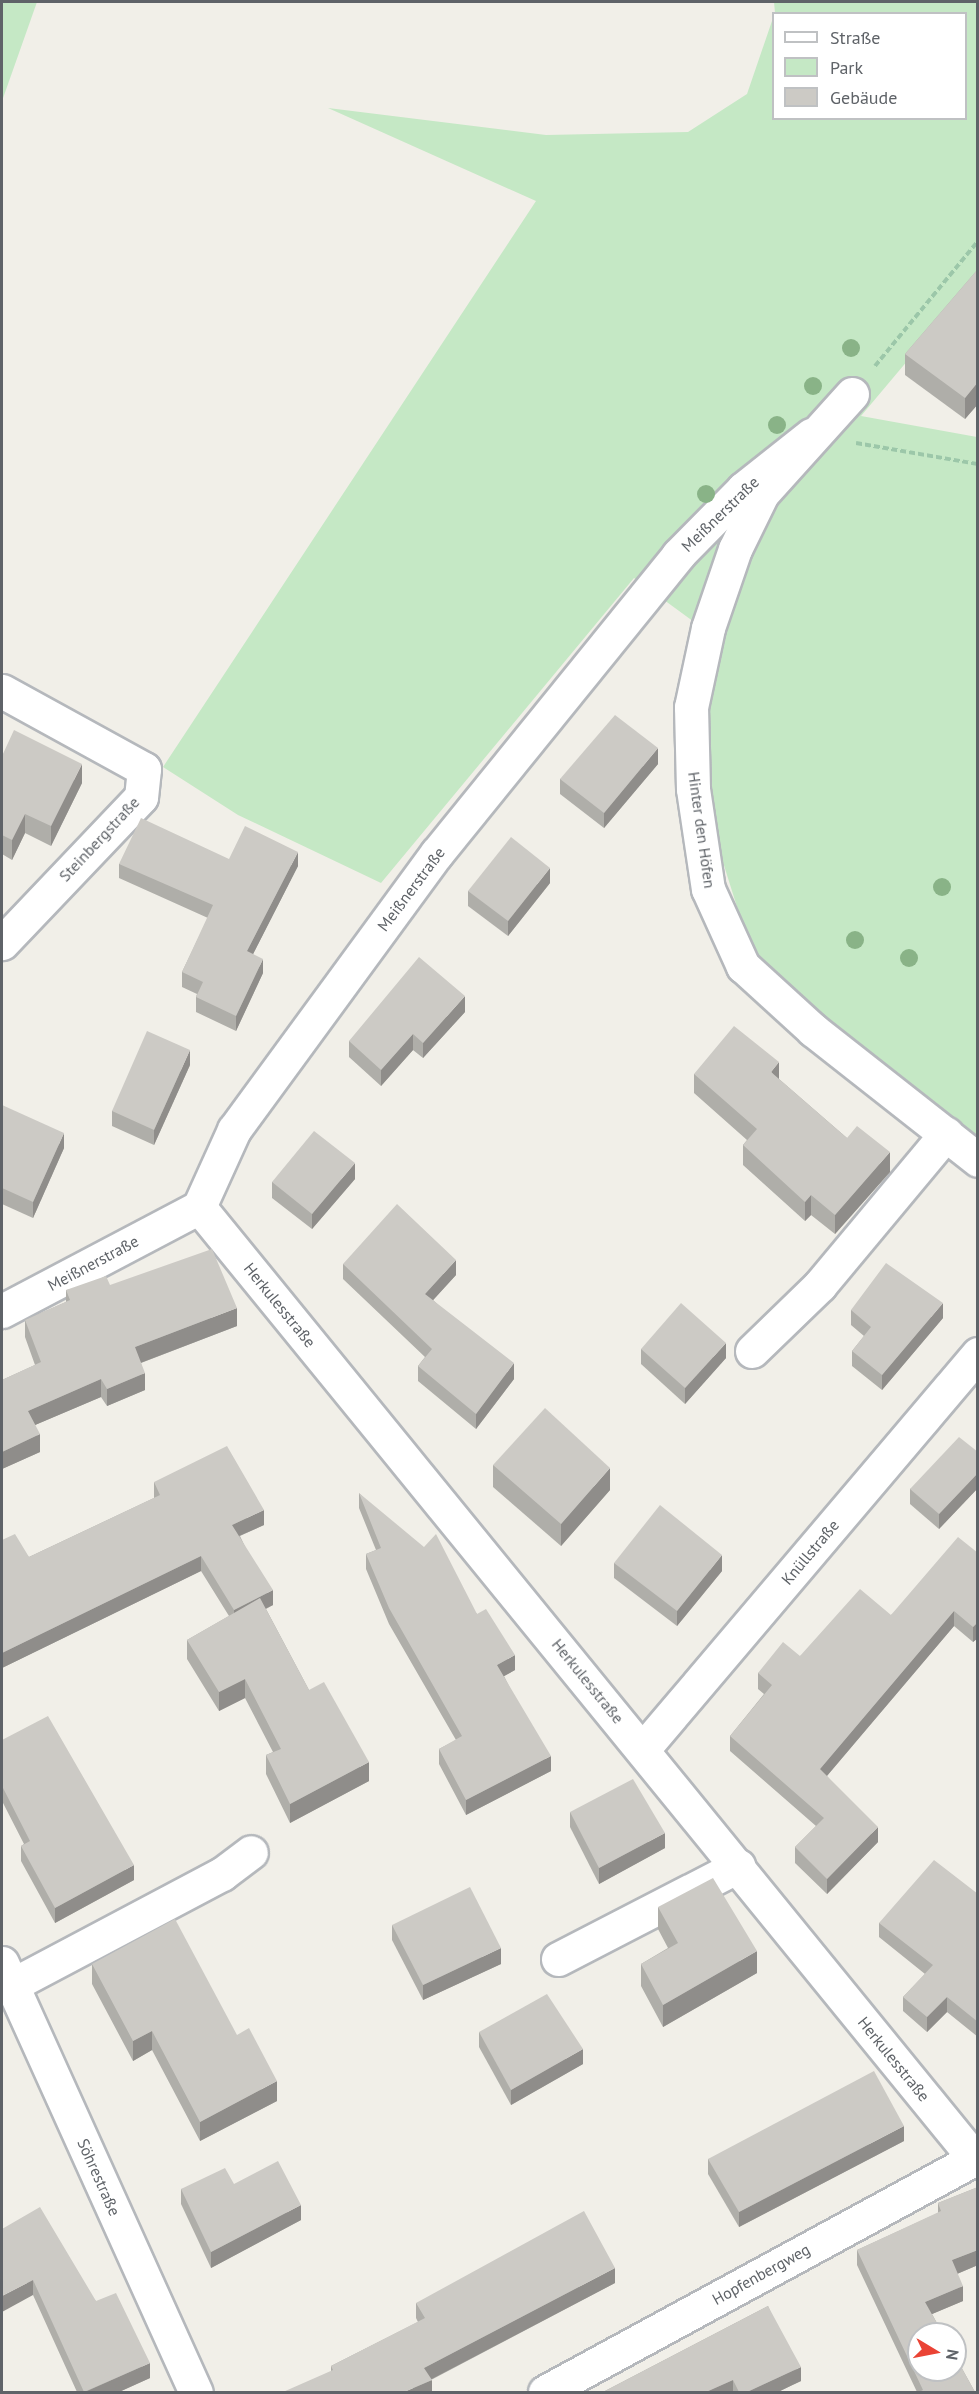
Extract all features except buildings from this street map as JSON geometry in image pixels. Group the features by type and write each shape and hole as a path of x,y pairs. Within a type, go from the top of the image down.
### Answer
{"street":[{"name":"Hinter den Höfen","path":"852,394 811,435 762,494 735,549 708,628 691,707 693,789 708,889 743,966 813,1030 978,1160"},
{"name":"Meißnerstraße","path":"2,1311 199,1207 234,1130 437,853 678,555 743,489 811,435"},
{"name":"Steinbergstraße","path":"2,691 144,769 141,797 2,943"},
{"path":"752,1351 820,1285 946,1134"},
{"name":"Herkulesstraße","path":"199,1207 976,2157"},
{"name":"Knüllstraße","path":"643,1749 978,1354"},
{"path":"7,1974 222,1874 251,1852"},
{"path":"558,1959 738,1866"},
{"name":"Söhrestraße","path":"7,1974 196,2392"},
{"name":"Hopfenbergweg","path":"545,2392 976,2157"}],"path":[{"path":"852,394 978,241"},
{"path":"811,435 978,464"}],"green space":[{"path":"2,2 37,2 2,101"},
{"path":"774,2 977,2 977,278 861,416 977,437 977,1150 775,979 749,945 716,840 696,724 716,638 634,578 381,883 238,815 163,767 536,201 328,108 546,135 688,132 747,94 772,21 772,120 967,120 967,12 775,12"}]}
